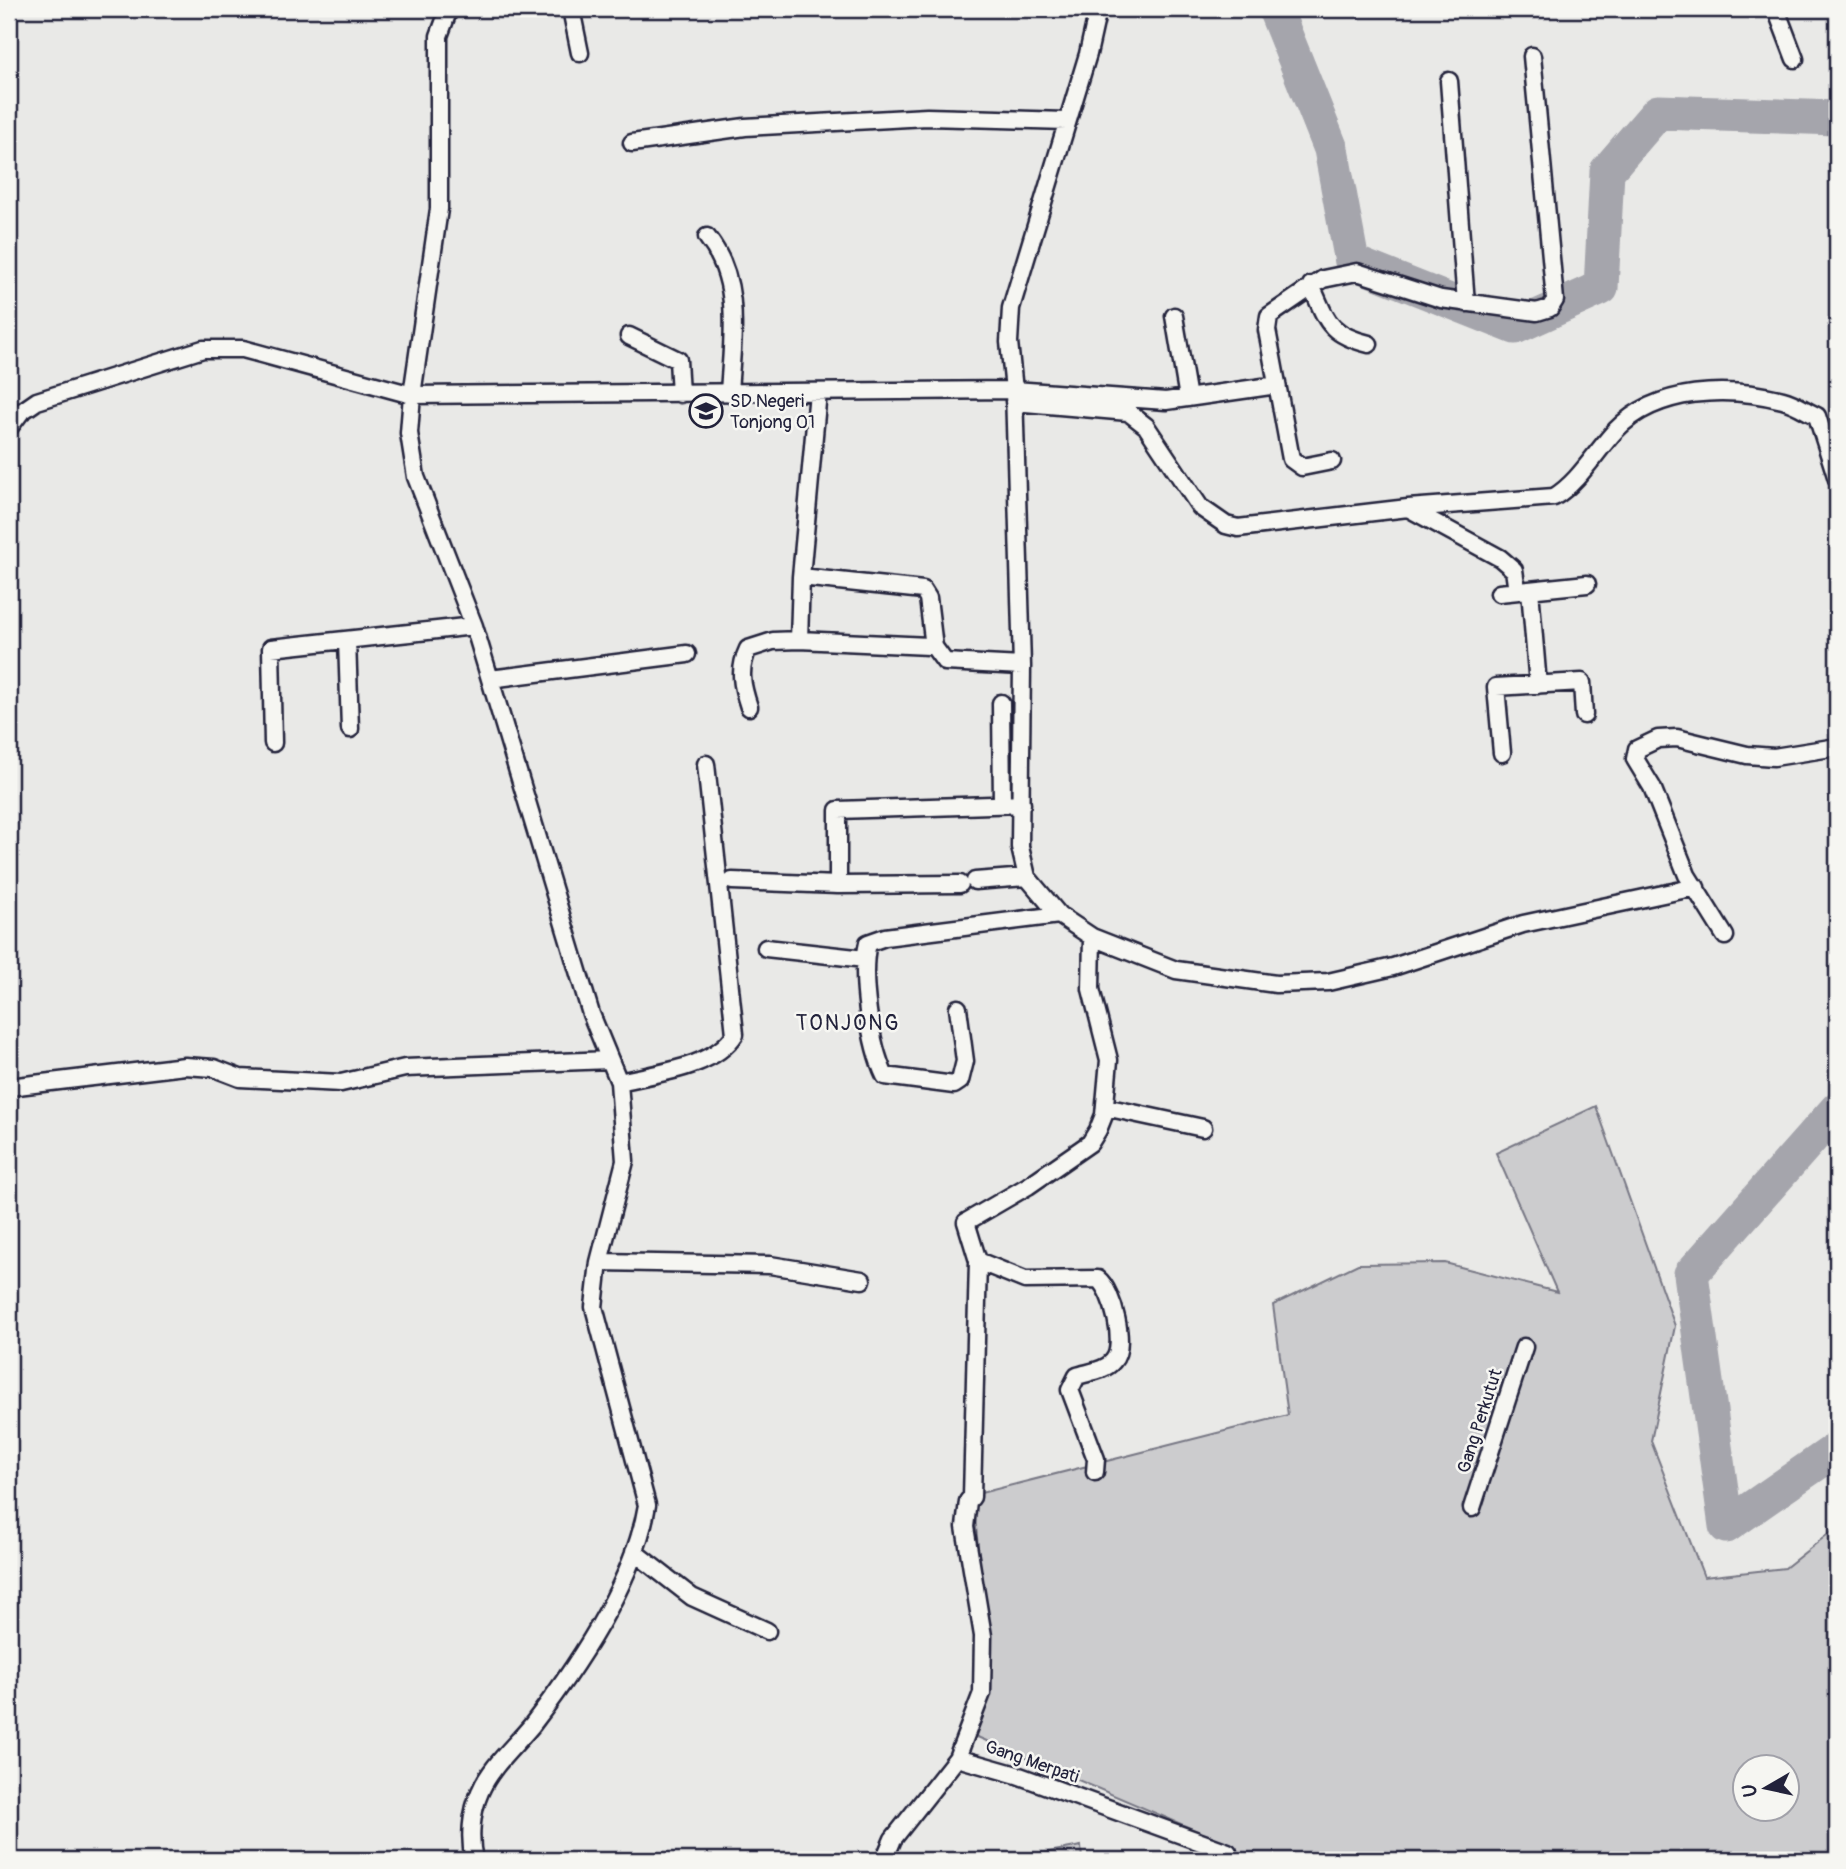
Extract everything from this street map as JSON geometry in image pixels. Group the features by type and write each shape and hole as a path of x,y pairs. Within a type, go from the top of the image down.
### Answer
{"street":[{"path":"449,9 439,36 439,209 409,433 416,477 474,626 591,1014 619,1082 625,1161 599,1262 594,1307 646,1505 643,1528 610,1604 575,1662 480,1791 471,1831 474,1860"},
{"path":"571,9 580,53"},
{"path":"1098,9 1096,29 1011,308 1009,342 1014,396 1022,666 1020,847 1027,877 1059,915 1092,937 1177,970 1276,984 1328,982 1419,959 1523,924 1696,887"},
{"path":"1776,9 1796,59"},
{"path":"1332,461 1302,467 1291,459 1267,330 1269,316 1317,282 1357,272 1441,299 1466,303 1537,312 1549,308 1555,300 1532,56"},
{"path":"1448,81 1466,303"},
{"path":"632,143 745,127 885,120 1066,121"},
{"path":"707,237 721,254 731,288 733,307 729,393"},
{"path":"1317,282 1324,316 1343,338 1369,344"},
{"path":"1174,316 1188,398"},
{"path":"629,336 678,360 680,394"},
{"path":"9,428 21,412 37,401 203,349 243,349 412,395 818,392 1166,401 1277,385"},
{"path":"799,640 801,577 818,392"},
{"path":"1014,396 1128,412 1146,426 1200,507 1226,525 1268,526 1408,508 1554,497 1623,424 1660,400 1708,393 1744,393 1786,400 1817,416 1837,480"},
{"path":"1408,508 1500,558 1514,570 1523,591 1538,685"},
{"path":"801,577 923,590 928,598 934,647 945,662 1022,666"},
{"path":"1499,593 1587,584"},
{"path":"273,743 271,648 474,626"},
{"path":"347,640 350,729"},
{"path":"749,707 741,684 741,667 748,649 773,641 799,640 934,647"},
{"path":"490,679 687,654"},
{"path":"1502,753 1496,687 1582,682 1584,716"},
{"path":"1001,703 1002,805"},
{"path":"1725,936 1682,863 1652,787 1643,777 1635,759 1637,750 1658,739 1677,738 1747,755 1774,757 1837,747"},
{"path":"619,1082 712,1058 726,1047 735,1034 706,764"},
{"path":"838,885 838,810 1022,804"},
{"path":"732,881 838,885 967,883 1027,877"},
{"path":"958,1008 965,1062 960,1081 954,1085 885,1076 878,1062 872,1027 864,959 868,943 885,937 1059,915"},
{"path":"1092,937 1091,989 1109,1060 1105,1107 1203,1128"},
{"path":"766,948 864,959"},
{"path":"9,1087 185,1066 214,1069 240,1078 341,1083 405,1069 610,1060"},
{"name":"Gang Merpati","path":"1105,1107 1098,1130 1090,1143 1028,1186 967,1218 966,1222 978,1261 972,1497 968,1501 965,1527 983,1636 983,1684 957,1758 1017,1775 1227,1856"},
{"path":"978,1261 1025,1280 1094,1278 1102,1281 1120,1350 1113,1362 1104,1368 1077,1376 1070,1390 1096,1459 1095,1472"},
{"path":"599,1262 770,1265 862,1280"},
{"name":"Gang Perkutut","path":"1472,1508 1524,1347"},
{"path":"634,1552 692,1597 767,1630"},
{"path":"884,1860 893,1839 957,1758"}],"shaded area":[{"path":"1596,1106 1675,1326 1651,1441 1704,1577 1785,1568 1837,1527 1837,1860 1203,1860 1207,1835 975,1736 982,1590 973,1495 1288,1415 1273,1305 1358,1264 1445,1263 1557,1292 1496,1153"},
{"path":"1081,1846 1082,1860 1007,1860"}],"waterway":[{"path":"1275,9 1331,149 1352,262 1515,327 1601,288 1607,171 1658,112 1837,118"},
{"path":"1837,1109 1691,1274 1726,1526 1837,1449"}],"place":[{"name":"SD Negeri Tonjong 01","path":"706,411"}],"district":[{"name":"TONJONG","path":"848,1023"}]}
